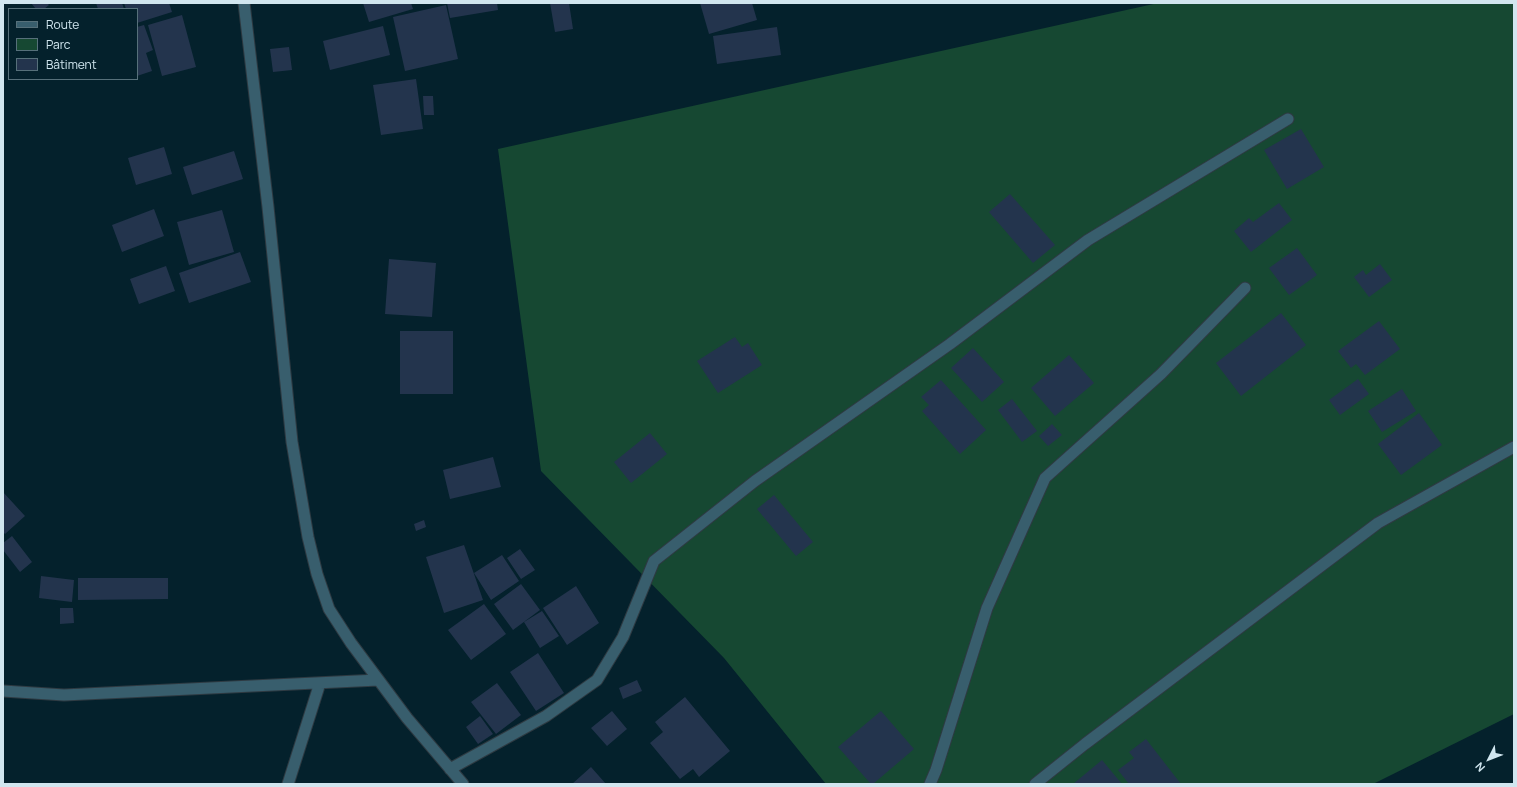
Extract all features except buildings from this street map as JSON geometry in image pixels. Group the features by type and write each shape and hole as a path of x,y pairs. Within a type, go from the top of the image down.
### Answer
{"street":[{"path":"244,3 268,207 292,442 308,537 317,574 329,609 351,643 407,718 463,784"},
{"path":"450,769 546,716 597,680 623,637 654,561 755,481 950,344 1088,240 1288,118"},
{"path":"930,784 936,770 987,608 1046,478 1161,374 1245,288"},
{"path":"1035,784 1085,744 1378,523 1514,447"},
{"path":"3,691 64,696 378,680"},
{"path":"288,784 320,683"}],"green space":[{"path":"1158,3 1514,3 1514,714 1373,784 826,784 724,658 541,471 498,149"}]}
